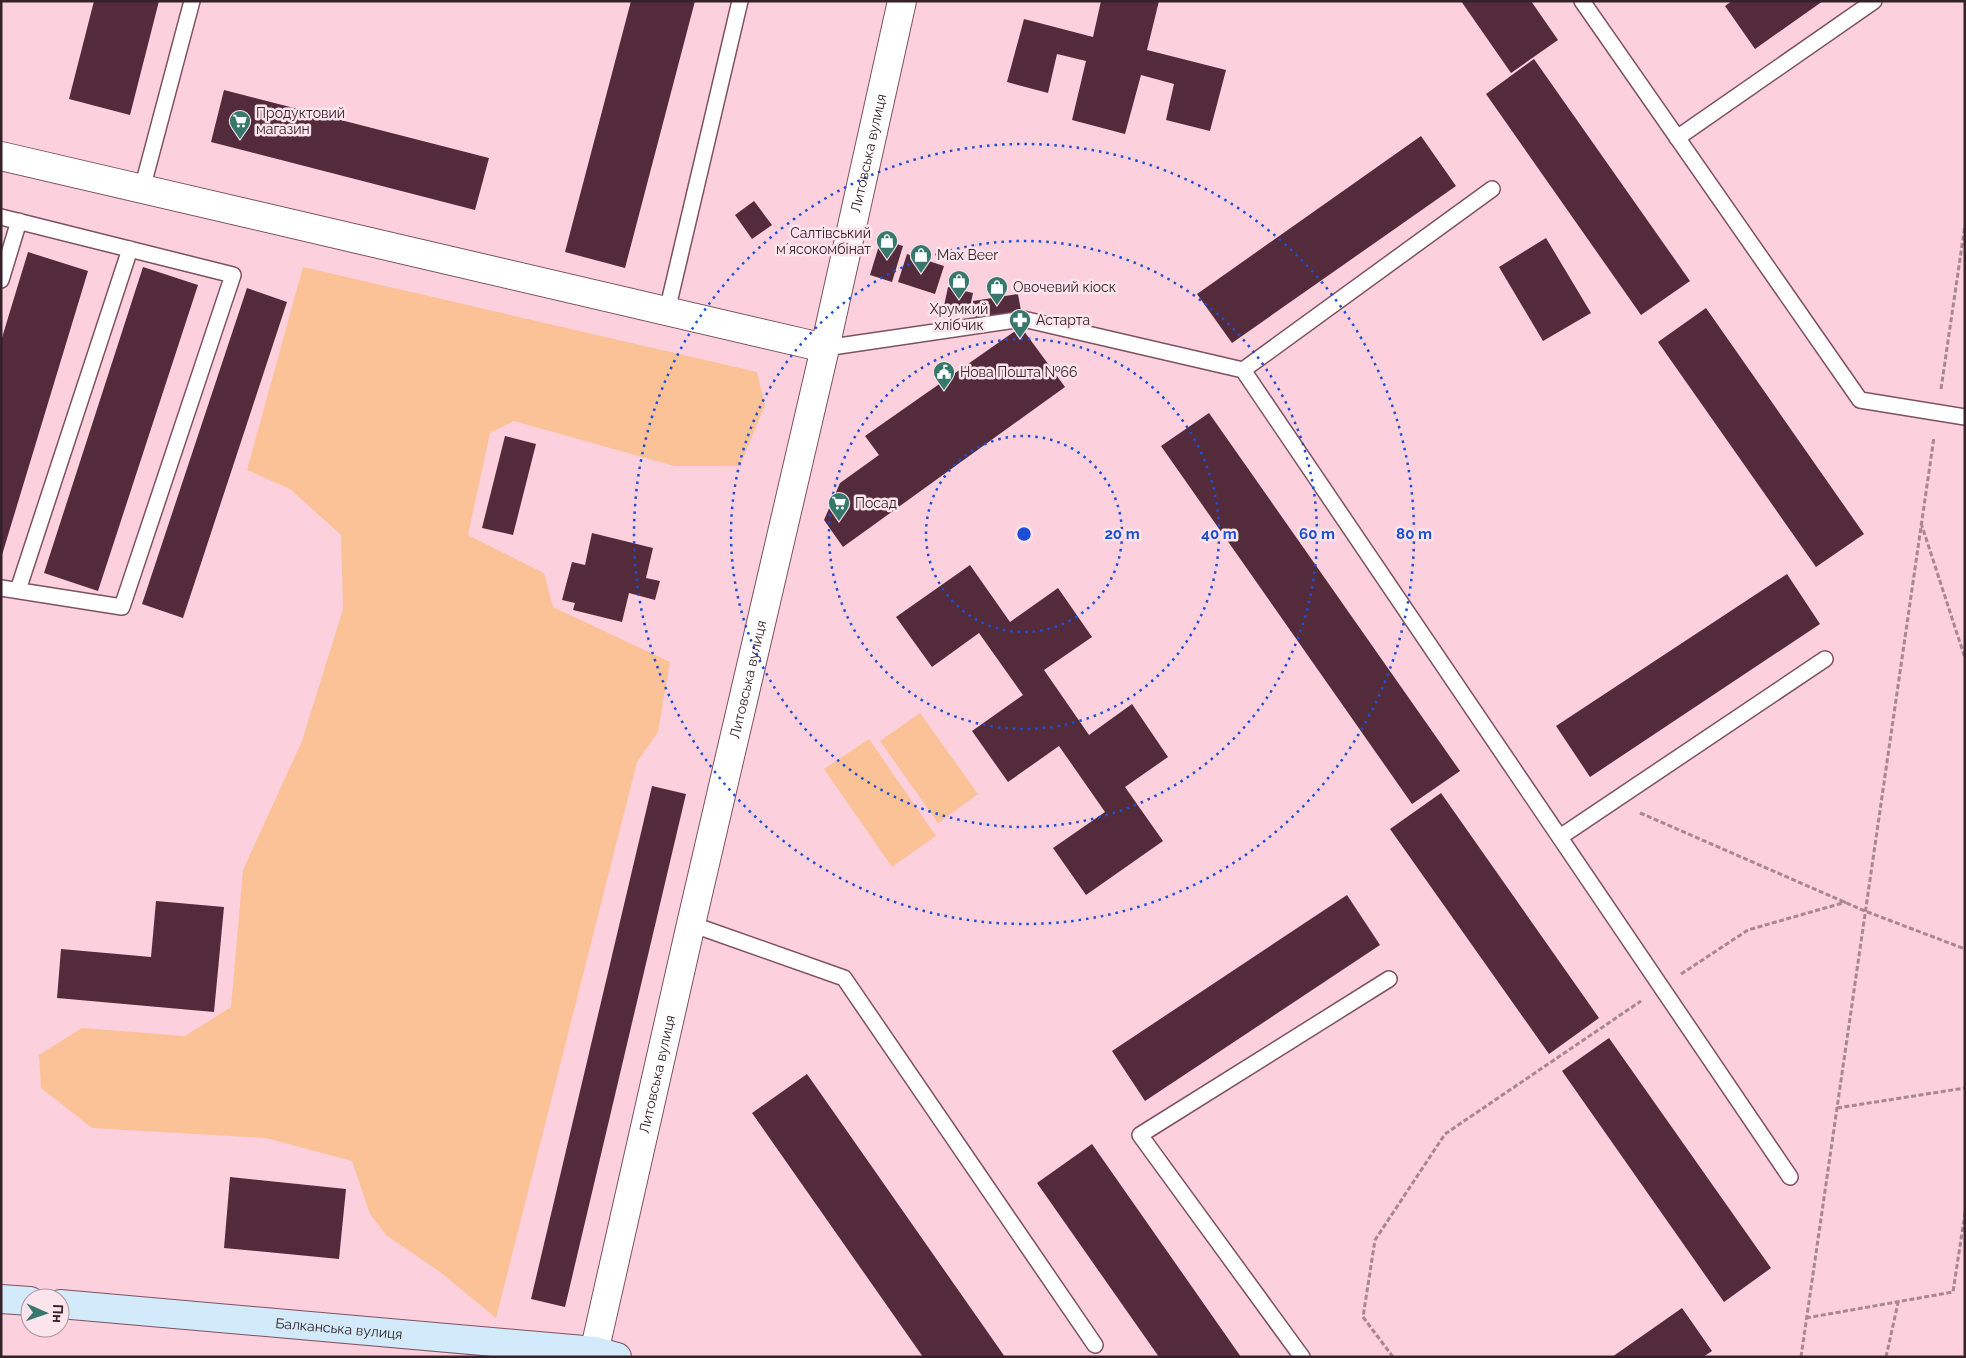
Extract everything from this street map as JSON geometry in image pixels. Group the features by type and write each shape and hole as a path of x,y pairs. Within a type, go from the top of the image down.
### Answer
{"street":[{"name":"Литовська вулиця","path":"601,1355 691,924 826,348 902,1"},
{"path":"1,156 826,348"},
{"path":"1,1299 20,1300"},
{"name":"Балканська вулиця","path":"70,1305 601,1355"}],"lane":[{"path":"142,189 192,1"},
{"path":"667,311 740,1"},
{"path":"1582,1 1860,400 1965,417"},
{"path":"1677,138 1874,1"},
{"path":"1243,370 1492,189"},
{"path":"1,217 233,275 122,607 1,588"},
{"path":"1,280 19,221"},
{"path":"18,590 130,249"},
{"path":"826,348 1023,319 1243,370 1790,1177"},
{"path":"1560,836 1825,659"},
{"path":"691,924 844,978 1095,1344"},
{"path":"1302,1357 1140,1135 1389,979"}],"path":[{"path":"1801,1357 1965,225"},
{"path":"1921,523 1965,658"},
{"path":"1612,801 1865,910 1965,949"},
{"path":"1393,1357 1363,1317 1375,1240 1445,1134 1748,930 1846,902"},
{"path":"1837,1108 1965,1088"},
{"path":"1806,1318 1953,1292 1965,1212"},
{"path":"1886,1357 1898,1302"}],"shaded area":[{"path":"303,267 757,372 765,405 740,466 674,466 514,421 490,433 468,535 544,573 553,607 670,662 658,732 637,762 496,1318 440,1272 386,1235 370,1214 352,1161 266,1138 92,1128 41,1088 39,1055 82,1028 185,1036 231,1007 243,870 302,741 343,609 341,535 290,489 247,470"},
{"path":"920,713 978,794 938,823 880,741"},
{"path":"869,739 936,836 892,867 824,769"}],"building":[{"path":"94,1 159,1 130,115 69,99"},
{"path":"631,1 695,1 625,268 565,252"},
{"path":"1101,1 1159,1 1147,50 1226,70 1210,131 1166,120 1174,84 1141,75 1125,134 1072,120 1086,61 1057,54 1048,93 1007,82 1024,19 1093,37"},
{"path":"1461,1 1531,1 1558,40 1511,73"},
{"path":"1732,1 1823,1 1755,49 1725,6"},
{"path":"1534,59 1690,281 1641,315 1486,94"},
{"path":"224,90 489,158 475,210 211,142"},
{"path":"1421,136 1456,186 1232,343 1197,294"},
{"path":"754,201 772,225 752,239 735,215"},
{"path":"1546,238 1591,313 1543,341 1499,267"},
{"name":"Салтівський мʼясокомбінат","path":"881,239 903,246 892,282 870,275"},
{"path":"28,252 88,271 2,555 1,341"},
{"name":"Max Beer","path":"907,254 944,266 935,294 898,282"},
{"path":"143,267 198,285 98,591 44,573"},
{"name":"Хрумкий хлібчик","path":"948,287 973,293 969,312 944,306"},
{"path":"247,288 287,302 183,618 142,604"},
{"name":"Овочевий кіоск","path":"1018,294 1021,311 976,318 973,301"},
{"path":"1706,308 1864,534 1816,567 1658,342"},
{"path":"1021,327 1065,387 843,547 824,520 840,483 879,455 865,436"},
{"path":"1209,413 1460,771 1412,804 1161,446"},
{"path":"505,436 536,444 513,535 482,528"},
{"path":"592,533 653,548 646,578 660,581 655,600 629,593 622,622 573,610 575,603 562,600 572,562 585,565"},
{"path":"970,565 1010,622 1058,588 1092,637 1044,670 1089,735 1132,704 1168,757 1125,787 1163,841 1086,895 1053,848 1105,812 1059,746 1008,782 972,731 1023,695 979,633 932,667 896,617"},
{"path":"1787,574 1820,624 1590,777 1556,726"},
{"path":"652,786 686,794 565,1307 531,1299"},
{"path":"1441,793 1599,1018 1549,1054 1390,829"},
{"path":"1347,895 1380,945 1145,1101 1112,1051"},
{"path":"156,901 224,907 214,1012 57,998 61,949 151,957"},
{"path":"1609,1038 1771,1268 1724,1302 1562,1071"},
{"path":"807,1074 1005,1357 923,1357 752,1113"},
{"path":"1092,1144 1241,1357 1159,1357 1037,1183"},
{"path":"230,1177 346,1189 339,1259 224,1248"},
{"path":"1682,1308 1712,1351 1703,1357 1612,1357"}],"place":[{"name":"Продуктовий магазин","path":"240,140"},
{"name":"Салтівський мʼясокомбінат","path":"887,260"},
{"name":"Max Beer","path":"921,274"},
{"name":"Хрумкий хлібчик","path":"959,300"},
{"name":"Овочевий кіоск","path":"997,306"},
{"name":"Астарта","path":"1020,339"},
{"name":"Нова Пошта №66","path":"944,391"},
{"name":"Посад","path":"839,522"}]}
